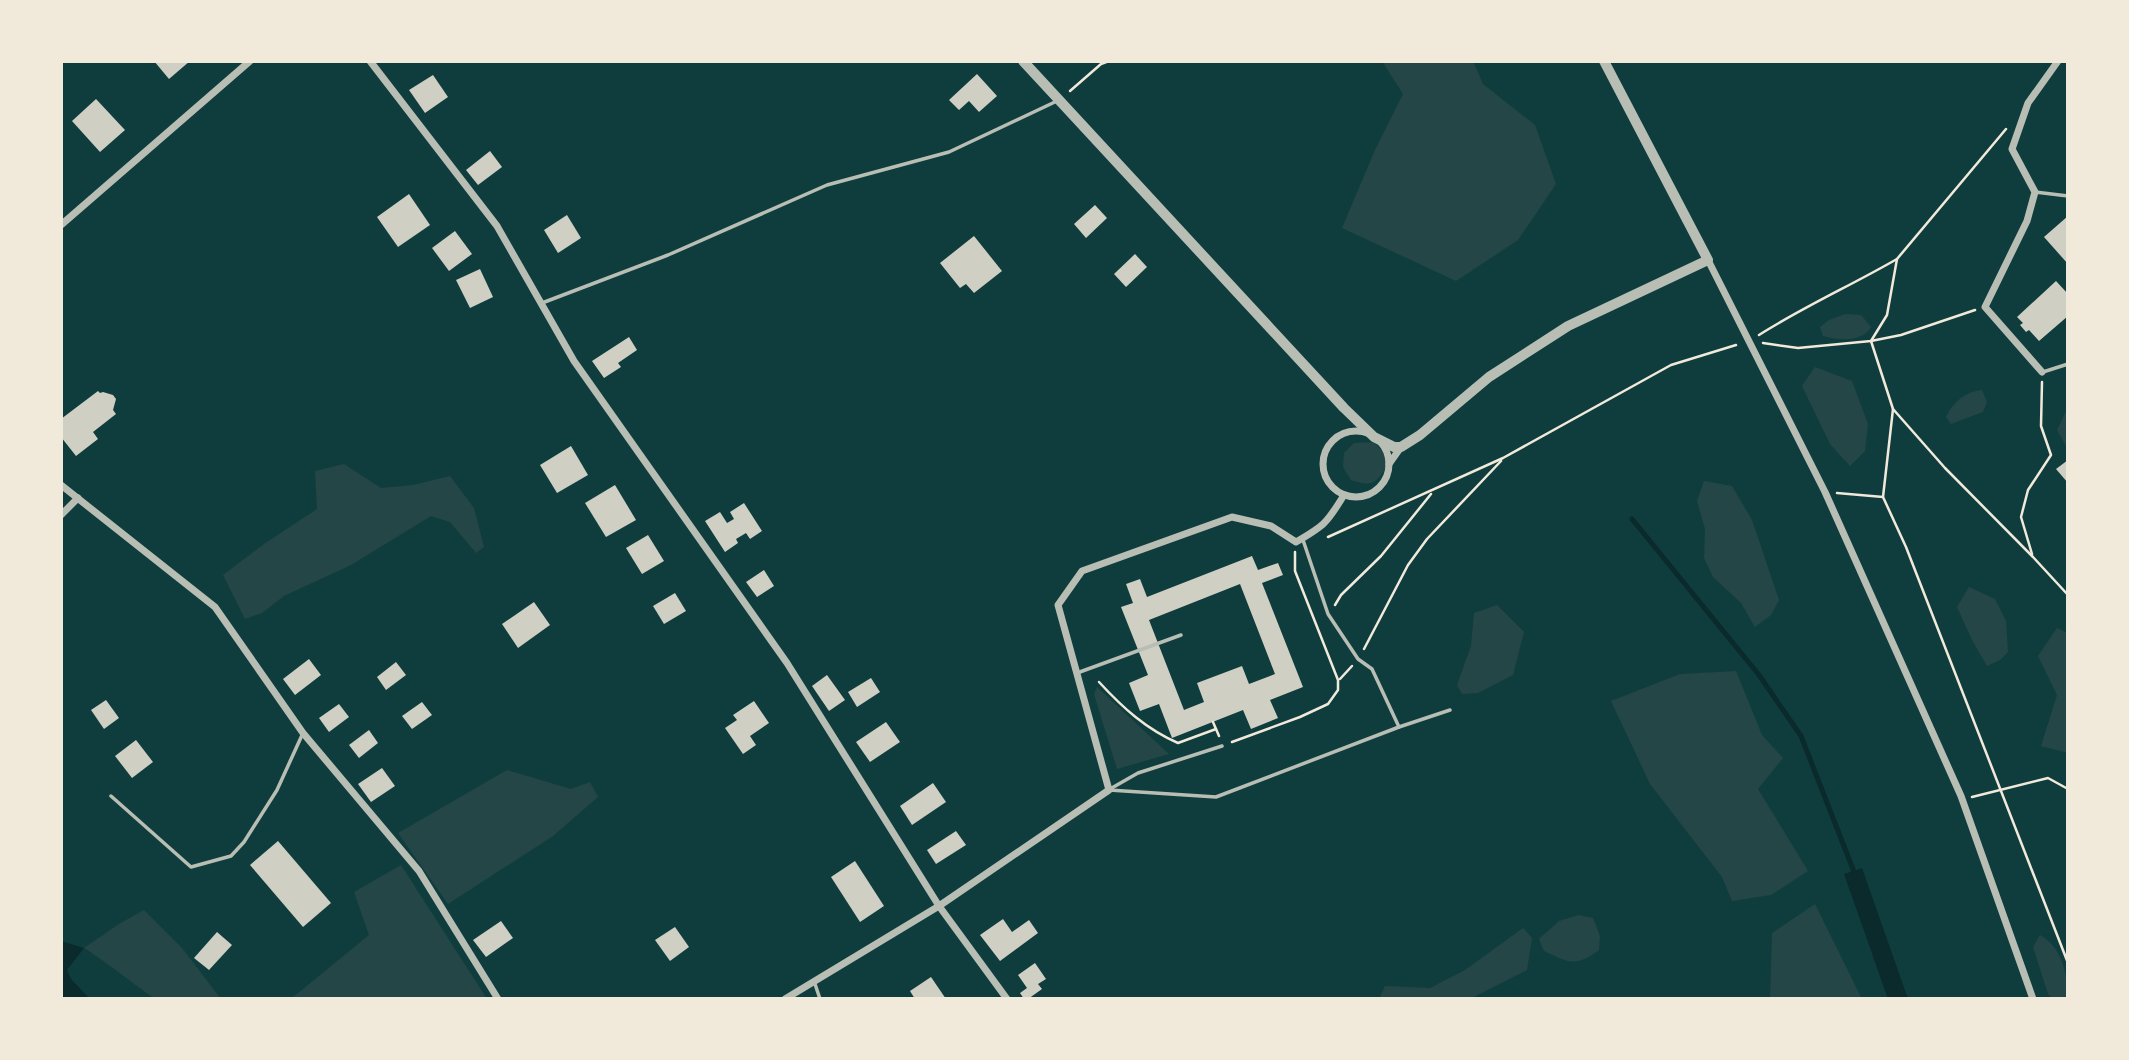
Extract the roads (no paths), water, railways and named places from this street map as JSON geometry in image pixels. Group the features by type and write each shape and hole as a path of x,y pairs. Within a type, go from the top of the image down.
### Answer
{"street":[{"path":"61,225 250,61"},
{"path":"370,61 497,226 574,361 787,663 939,906 1007,999"},
{"path":"1023,61 1344,408 1374,437 1382,444 1387,453 1388,474 1383,484 1375,491 1365,496 1344,495 1328,482 1324,471 1327,449 1343,434 1364,432 1374,437 1394,447 1401,447"},
{"path":"1604,61 1825,492 1962,800 2033,999"},
{"path":"2042,372 1985,307 2027,221 2035,192 2012,149 2028,103 2058,61"},
{"path":"1389,464 1401,447 1420,435 1489,377 1569,327 1708,260"},
{"path":"61,485 215,607 303,733 419,871 498,999"},
{"path":"785,999 939,906 1109,790 1058,605 1082,571 1232,517 1271,526 1299,540 1328,521 1344,495"},
{"path":"61,515 78,498"}],"lane":[{"path":"542,303 668,255 827,185 949,152 1059,100"},
{"path":"2035,192 2068,196"},
{"path":"2042,372 2068,364"},
{"path":"1299,540 1305,547 1328,614 1358,659 1371,669 1399,727"},
{"path":"1076,673 1181,635"},
{"path":"1109,790 1216,797 1450,710"},
{"path":"111,796 191,867 231,856 244,842 277,790 303,733"},
{"path":"1109,790 1138,773 1222,746"},
{"path":"814,981 820,999"}],"waterway":[{"path":"1632,519 1759,675 1801,736 1856,877"}]}
